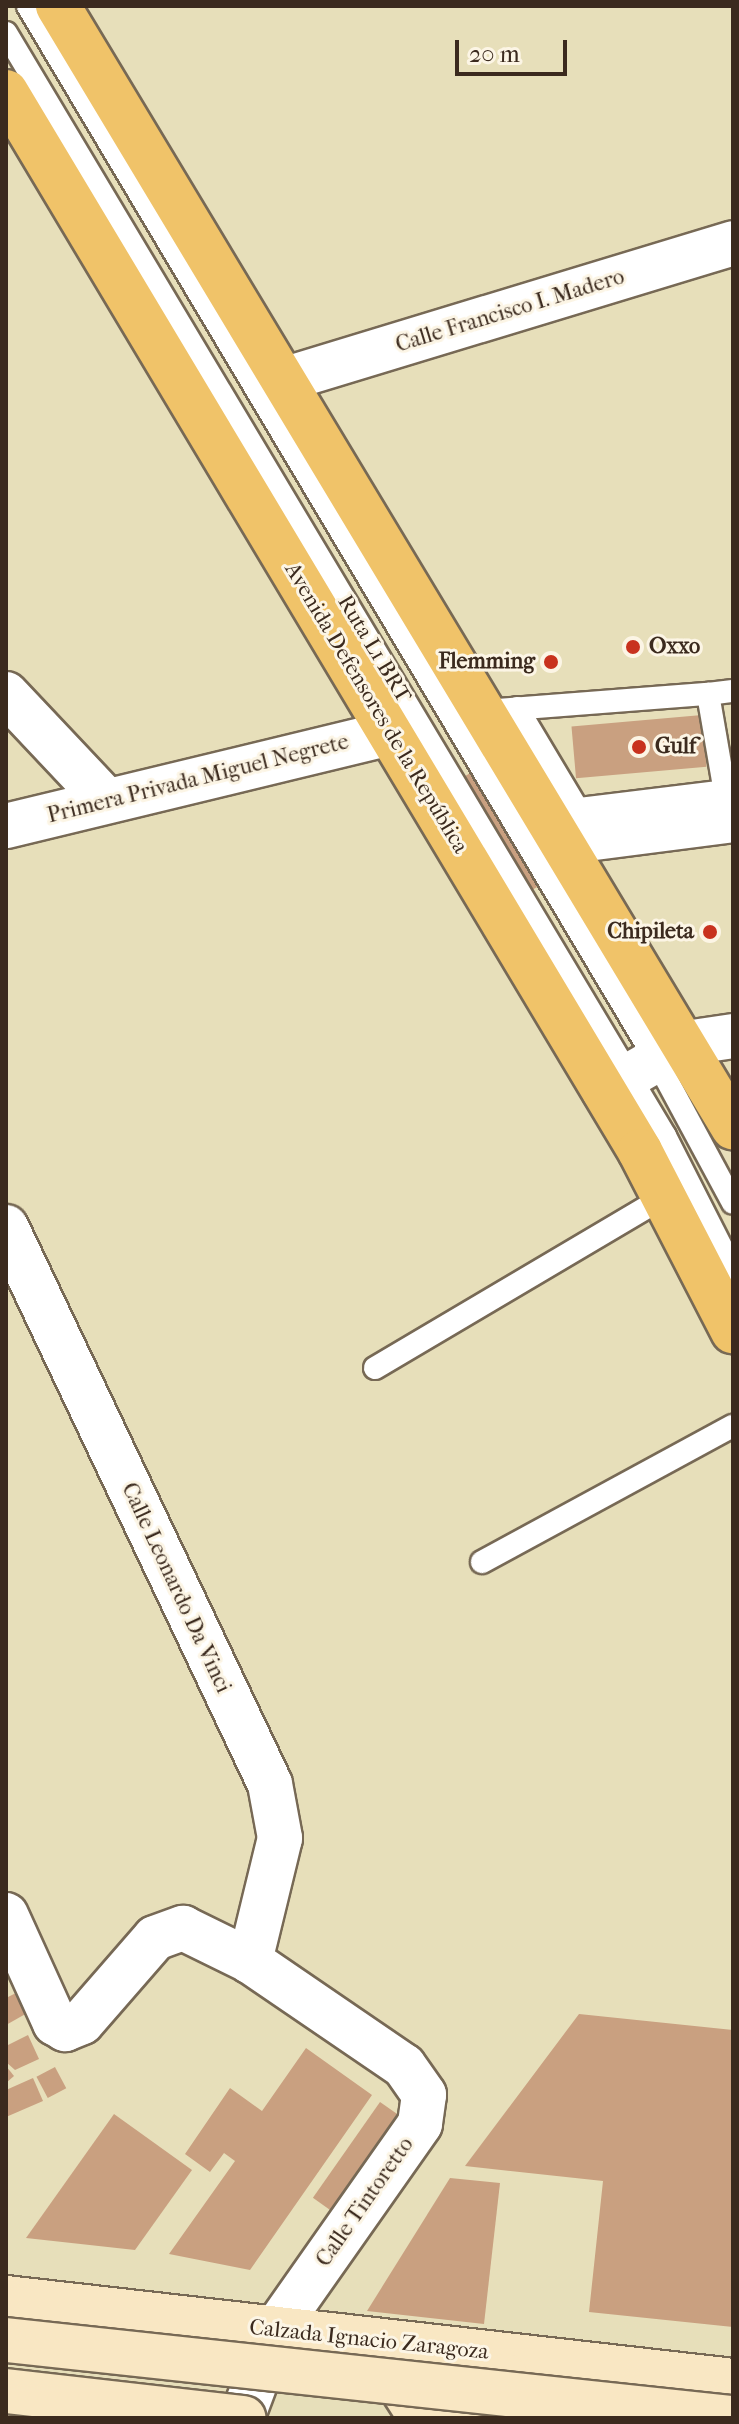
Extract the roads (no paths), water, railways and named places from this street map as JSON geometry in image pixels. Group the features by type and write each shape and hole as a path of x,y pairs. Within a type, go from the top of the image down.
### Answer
{"main road":[{"name":"Avenida Defensores de la República","path":"58,6 286,379 501,709 570,826 643,1067 664,1197 733,1331"},
{"name":"Avenida Defensores de la República","path":"6,92 390,733 643,1067 733,1127"},
{"name":"Calzada Ignacio Zaragoza","path":"6,2298 733,2381"},
{"path":"369,2339 421,2418"},
{"name":"Calzada Ignacio Zaragoza","path":"6,2340 730,2418"},
{"path":"452,2418 529,2358"},
{"path":"6,2391 242,2418"}],"street":[{"name":"Calle Francisco I. Madero","path":"286,379 733,243"},
{"path":"6,694 106,800"},
{"name":"Primera Privada Miguel Negrete","path":"6,826 390,733"},
{"path":"570,826 730,811"},
{"path":"643,1067 733,1036"},
{"name":"Calle Leonardo Da Vinci","path":"6,1227 270,1784 280,1838 250,1961"},
{"name":"Calle Tintoretto","path":"6,1915 55,2023 65,2029 82,2022 168,1930 183,1928 250,1961 404,2066 424,2095 420,2124 275,2330 242,2418"}],"lane":[{"name":"Ruta L1 BRT","path":"28,6 643,1067 733,1270"},
{"name":"Ruta L1 BRT","path":"6,33 643,1067 733,1203"},
{"path":"501,709 733,691"},
{"path":"708,694 730,811"},
{"path":"375,1368 664,1197"},
{"path":"482,1562 733,1426"}],"place":[{"name":"Oxxo","path":"633,647"},
{"name":"Flemming","path":"551,662"},
{"name":"Gulf","path":"639,747"},
{"name":"Chipileta","path":"710,932"}]}
